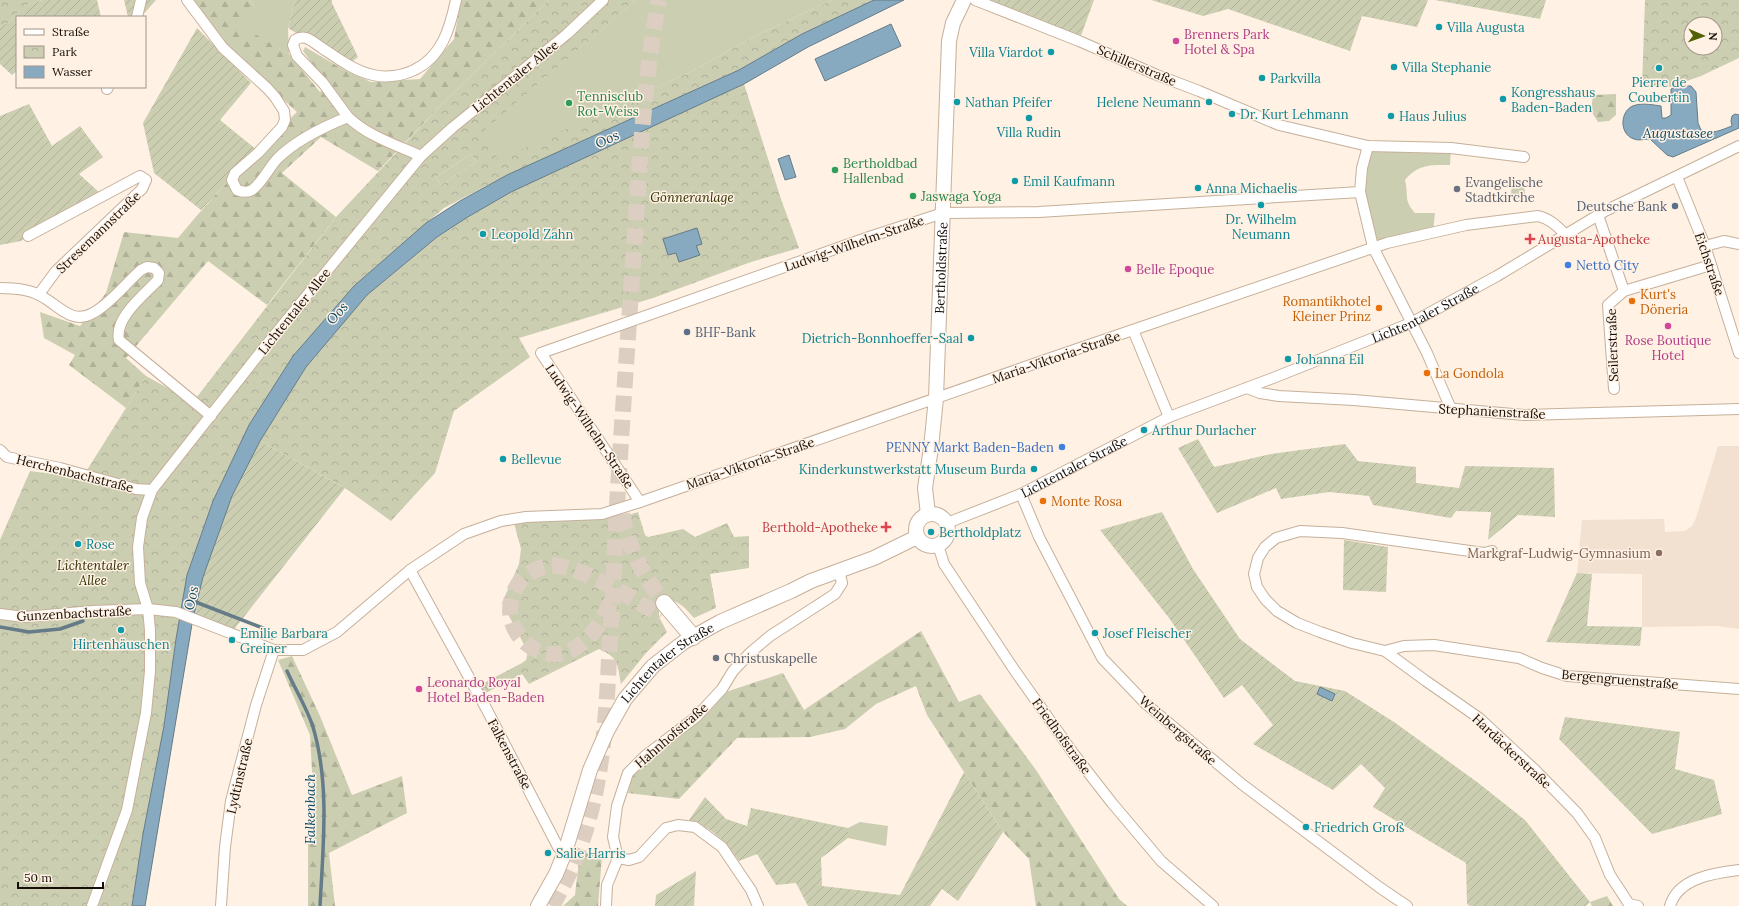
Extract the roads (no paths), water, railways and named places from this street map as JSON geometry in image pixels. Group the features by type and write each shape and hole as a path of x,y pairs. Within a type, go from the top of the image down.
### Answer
{"main road":[{"name":"Bertholdstraße","path":"928,514 925,488 931,454 936,398 949,41 953,23 964,0"},
{"path":"928,514 942,516 947,524 947,536 938,545 928,546 917,537 916,526 919,520 928,514"},
{"name":"Lichtentaler Straße","path":"538,906 556,874 565,852 590,770 606,731 625,699 653,666 688,639 720,622 811,581 874,558 917,537"},
{"path":"663,610 672,626 688,639"}],"street":[{"path":"137,16 141,0"},
{"path":"186,0 223,48 267,88 284,111 285,120 282,127 258,153 235,173 232,180 237,190 244,192 252,190 278,158 292,146 324,128 348,117"},
{"path":"421,156 356,125 348,117 323,82 297,56 293,45 295,40 298,38 307,38 350,66 371,75 381,76 405,74 424,65 435,55 443,41 452,19 456,0"},
{"name":"Lichtentaler Allee","path":"92,906 127,810 144,726 150,671 150,636 148,609 140,583 138,547 142,518 152,490 421,156 452,128 567,34 603,0"},
{"name":"Schillerstraße","path":"975,0 1079,41 1279,125 1368,146 1451,148 1524,157"},
{"path":"1368,146 1362,168 1360,192 1373,247 1427,353 1451,409"},
{"name":"Lichtentaler Straße","path":"947,524 1021,494 1169,417 1247,388 1411,323 1497,276 1598,215 1739,146"},
{"name":"Stresemannstraße","path":"28,236 140,176 146,180 142,189 56,271 39,294"},
{"name":"Eichstraße","path":"1677,176 1705,246 1739,353"},
{"name":"Ludwig-Wilhelm-Straße","path":"640,502 541,353 869,237 943,213 1039,212 1360,192"},
{"name":"Seilerstraße","path":"1598,215 1624,291 1608,305 1614,389"},
{"name":"Maria-Viktoria-Straße","path":"148,609 176,612 274,650 303,650 337,632 410,570 464,534 501,521 526,517 602,514 1387,243 1466,225 1538,216 1547,218 1565,234"},
{"path":"1705,246 1724,241 1739,244"},
{"path":"1624,291 1679,273 1711,265"},
{"path":"0,288 39,294 61,311 77,317 85,317 101,308 141,270 151,266 157,269 158,280 121,322 118,334 119,340 211,416"},
{"path":"1133,330 1169,417"},
{"name":"Stephanienstraße","path":"1247,388 1260,393 1279,396 1323,398 1524,415 1739,408"},
{"name":"Herchenbachstraße","path":"0,450 6,457 60,468 136,489 152,490"},
{"name":"Weinbergstraße","path":"1021,494 1040,536 1102,658 1146,704 1243,785 1379,887 1407,906"},
{"name":"Hardäckerstraße","path":"1492,551 1484,553 1342,534 1300,531 1276,538 1265,547 1258,558 1254,574 1257,587 1265,599 1277,611 1297,623 1352,643 1385,651 1479,718 1535,770 1577,813 1595,838 1610,875 1632,905"},
{"name":"Friedhofstraße","path":"938,545 944,564 1015,671 1074,754 1112,803 1161,861 1214,906"},
{"name":"Falkenstraße","path":"410,570 558,846 565,852"},
{"name":"Hahnhofstraße","path":"618,858 613,837 618,806 628,773 645,756 696,717 722,689 734,671 751,652 776,632 835,594 842,583 839,570"},
{"name":"Gunzenbachstraße","path":"0,614 24,617 93,611 148,609"},
{"name":"Bergengruenstraße","path":"1385,651 1404,646 1434,645 1519,658 1542,668 1567,676 1739,689"},
{"name":"Lydtinstraße","path":"221,906 225,847 231,801 256,705 274,650"},
{"path":"606,906 607,885 618,858 629,860 639,857 666,828 678,825 695,827 722,847 751,890 758,906"},
{"path":"1670,906 1674,896 1680,888 1695,880 1739,870"}],"water":[{"name":"Oos","path":"874,0 904,0 808,47 744,84 511,192 466,218 437,237 367,295 306,367 260,441 232,496 203,577 193,618 145,906 132,906 143,834 164,726 176,639 187,575 213,501 249,425 293,356 354,286 426,223 460,201 507,175 739,70 802,34"},
{"path":"891,24 901,46 825,81 815,59"},
{"name":"Augustasee","path":"1678,86 1691,86 1696,92 1698,123 1701,130 1713,132 1732,126 1732,116 1735,114 1739,115 1739,128 1673,157 1667,155 1650,139 1637,140 1625,132 1623,127 1624,116 1631,107 1636,105 1648,104 1661,106 1662,118 1666,118 1671,115 1671,89"},
{"path":"789,155 796,177 785,180 778,159"},
{"path":"697,228 702,244 696,246 700,255 679,262 676,253 668,255 663,239"},
{"path":"1320,687 1335,694 1332,701 1317,694"}],"waterway":[{"name":"Falkenbach","path":"193,601 268,630 272,638"},
{"path":"0,627 29,632 60,629 83,621"},
{"name":"Falkenbach","path":"287,671 313,727 322,771 324,838 320,906"}],"tunnel":[{"path":"552,906 568,876 590,817 602,755 640,155 649,62 659,0"},
{"path":"622,514 628,538 637,561 656,593 664,603"},
{"path":"610,603 598,626 586,640 572,650 564,653 552,654 541,652 531,647 523,640 516,631 510,610 514,592 524,577 540,568 558,566 583,573 597,579 661,616"}],"place":[{"name":"Villa Augusta","path":"1439,27"},
{"name":"Brenners Park Hotel & Spa","path":"1176,41"},
{"name":"Villa Viardot","path":"1051,52"},
{"name":"Villa Stephanie","path":"1394,67"},
{"name":"Pierre de Coubertin","path":"1659,68"},
{"name":"Parkvilla","path":"1262,78"},
{"name":"Kongresshaus Baden-Baden","path":"1503,99"},
{"name":"Nathan Pfeifer","path":"957,102"},
{"name":"Helene Neumann","path":"1209,102"},
{"name":"Tennisclub Rot-Weiss","path":"569,103"},
{"name":"Dr. Kurt Lehmann","path":"1232,114"},
{"name":"Haus Julius","path":"1391,116"},
{"name":"Villa Rudin","path":"1029,118"},
{"name":"Bertholdbad Hallenbad","path":"835,170"},
{"name":"Emil Kaufmann","path":"1015,181"},
{"name":"Anna Michaelis","path":"1198,188"},
{"name":"Evangelische Stadtkirche","path":"1457,189"},
{"name":"Jaswaga Yoga","path":"913,196"},
{"name":"Dr. Wilhelm Neumann","path":"1261,205"},
{"name":"Deutsche Bank","path":"1675,206"},
{"name":"Leopold Zahn","path":"483,234"},
{"name":"Augusta-Apotheke","path":"1530,239"},
{"name":"Netto City","path":"1568,265"},
{"name":"Belle Epoque","path":"1128,269"},
{"name":"Kurt's Döneria","path":"1632,301"},
{"name":"Romantikhotel Kleiner Prinz","path":"1379,308"},
{"name":"Rose Boutique Hotel","path":"1668,326"},
{"name":"BHF-Bank","path":"687,332"},
{"name":"Dietrich-Bonnhoeffer-Saal","path":"971,338"},
{"name":"Johanna Eil","path":"1288,359"},
{"name":"La Gondola","path":"1427,373"},
{"name":"Arthur Durlacher","path":"1144,430"},
{"name":"PENNY Markt Baden-Baden","path":"1062,447"},
{"name":"Bellevue","path":"503,459"},
{"name":"Kinderkunstwerkstatt Museum Burda","path":"1034,469"},
{"name":"Monte Rosa","path":"1043,501"},
{"name":"Berthold-Apotheke","path":"886,527"},
{"name":"Bertholdplatz","path":"931,532"},
{"name":"Rose","path":"78,544"},
{"name":"Markgraf-Ludwig-Gymnasium","path":"1659,553"},
{"name":"Hirtenhäuschen","path":"121,630"},
{"name":"Josef Fleischer","path":"1095,633"},
{"name":"Emilie Barbara Greiner","path":"232,640"},
{"name":"Christuskapelle","path":"716,658"},
{"name":"Leonardo Royal Hotel Baden-Baden","path":"419,689"},
{"name":"Friedrich Groß","path":"1306,827"},
{"name":"Salie Harris","path":"548,853"}],"park label":[{"name":"Gönneranlage","path":"692,197"}]}
